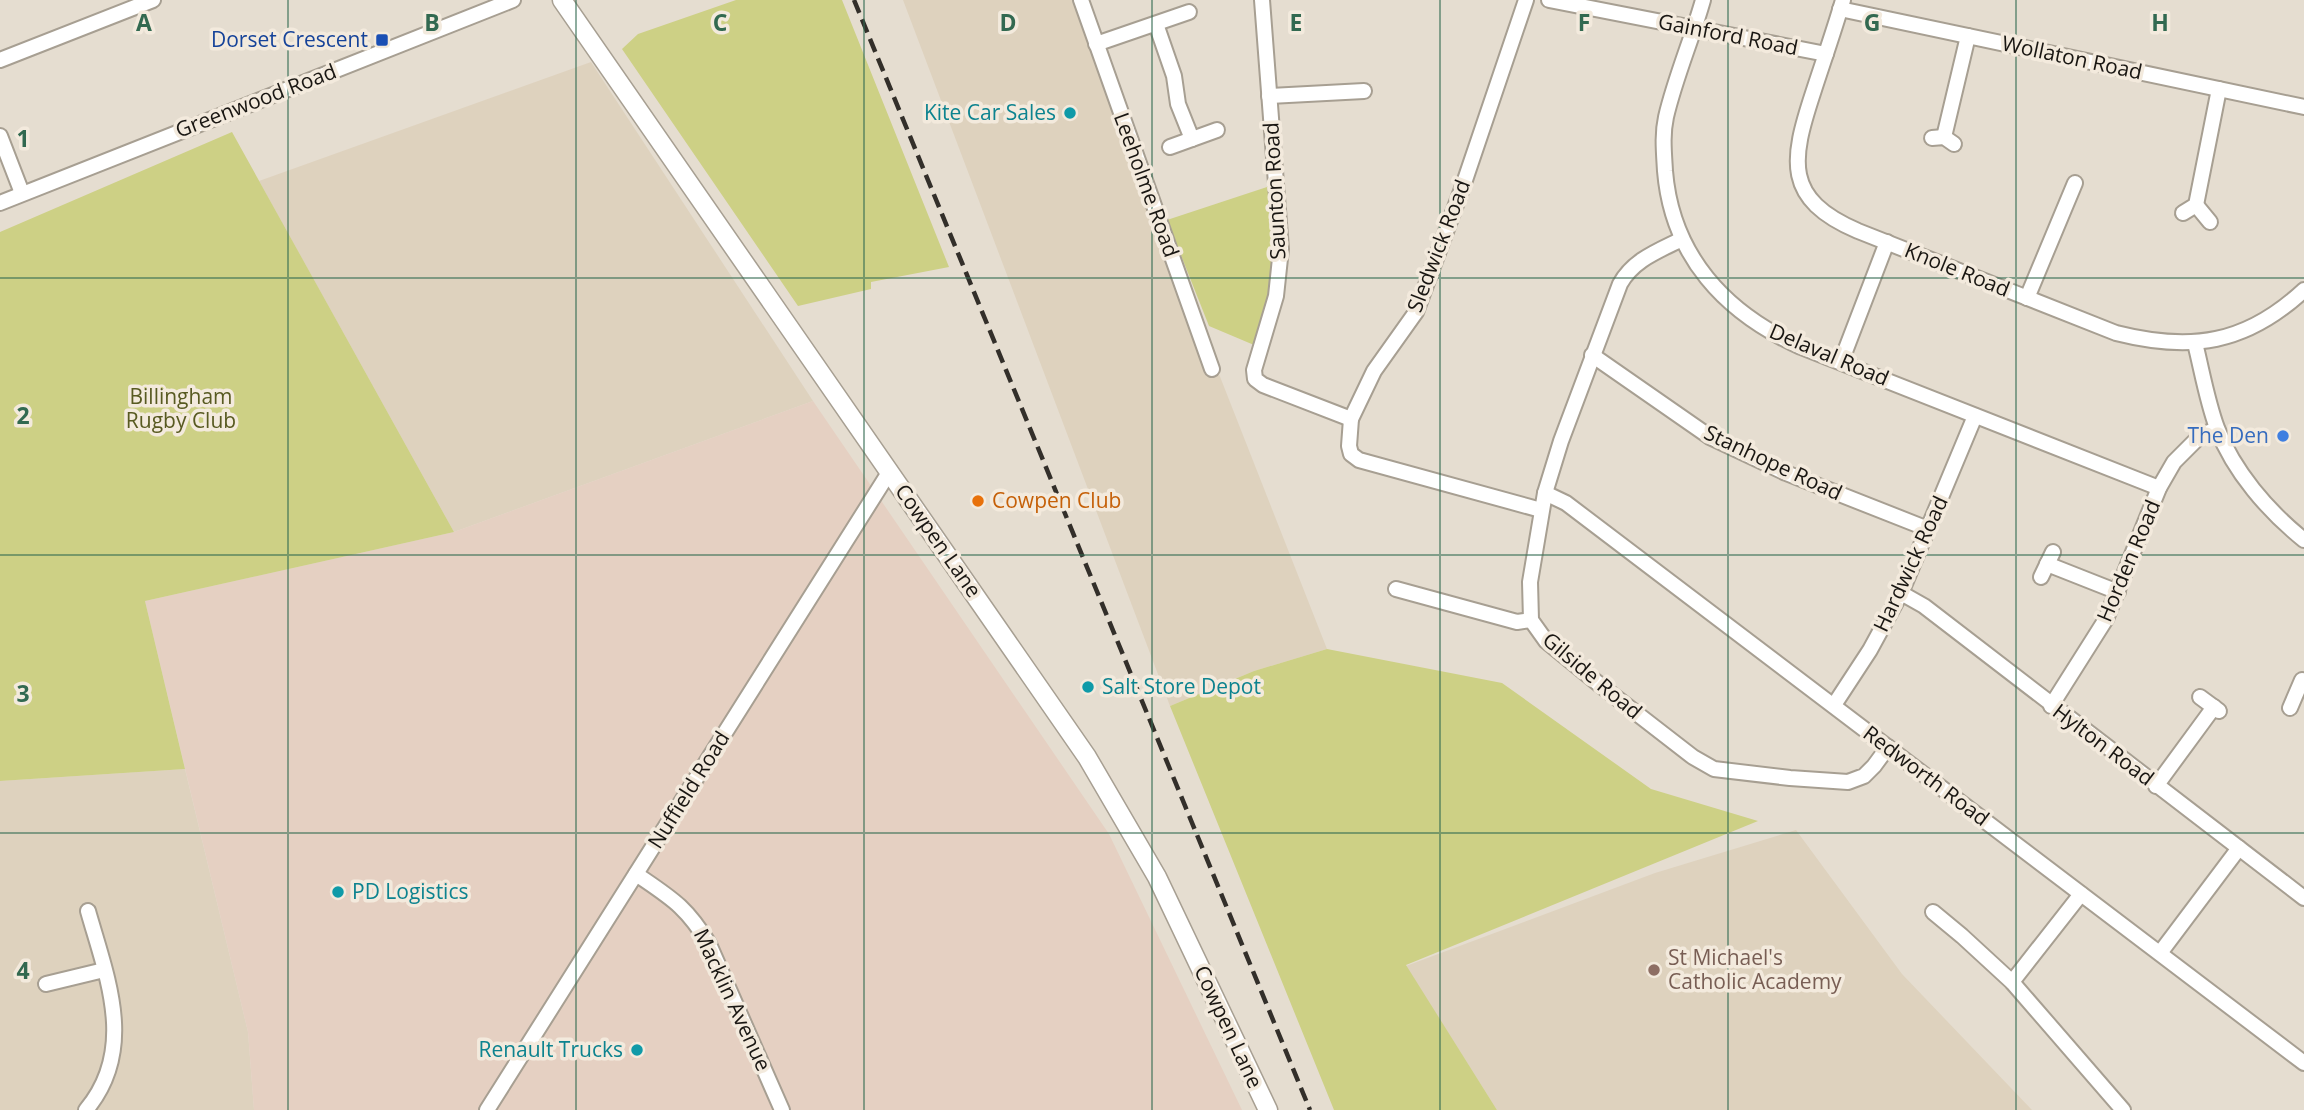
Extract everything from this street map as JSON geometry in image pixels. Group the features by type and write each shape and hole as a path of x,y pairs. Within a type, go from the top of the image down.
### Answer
{"street":[{"path":"0,60 153,0"},
{"name":"Greenwood Road","path":"0,203 513,0"},
{"name":"Cowpen Lane","path":"562,0 1066,725 1113,799 1157,877 1268,1110"},
{"name":"Leeholme Road","path":"1081,0 1212,369"},
{"name":"Saunton Road","path":"1262,0 1282,250 1276,296 1254,370 1255,379 1263,385 1352,419"},
{"name":"Sledwick Road","path":"1526,0 1463,186 1416,312 1374,371 1352,419 1349,446 1351,454 1359,460 1541,510"},
{"name":"Gainford Road","path":"1549,0 1574,2 1826,54"},
{"name":"Delaval Road","path":"1703,0 1666,117 1666,183 1682,239 1704,274 1737,310 1773,334 2159,488"},
{"name":"Wollaton Road","path":"1842,5 1968,36 2304,107"},
{"name":"Knole Road","path":"1842,5 1796,150 1801,182 1816,206 1826,216 2027,298 2146,341 2195,343 2237,333 2257,326 2304,290"},
{"path":"1096,44 1189,12"},
{"path":"1156,24 1174,76 1178,104 1192,139"},
{"path":"1943,140 1968,36"},
{"path":"2183,213 2196,205 2219,89"},
{"path":"1269,96 1367,90"},
{"path":"1170,148 1217,130"},
{"path":"0,136 22,193"},
{"path":"2027,298 2075,183"},
{"path":"2196,205 2210,222"},
{"name":"Gilside Road","path":"1682,239 1637,263 1626,273 1592,355 1561,441 1541,510 1530,582 1531,620 1546,641 1600,685 1693,757 1714,769 1848,782 1864,776 1888,747"},
{"path":"1841,362 1887,242"},
{"path":"2195,343 2217,429 2238,469 2269,506 2304,540"},
{"name":"Stanhope Road","path":"1592,355 1675,414 1722,443 1786,473 1928,530"},
{"name":"Hardwick Road","path":"1834,705 1870,650 1901,593 1975,416"},
{"name":"Horden Road","path":"2052,706 2092,644 2118,592 2159,488 2174,462 2201,435 2217,429"},
{"name":"Nuffield Road","path":"487,1110 890,471"},
{"name":"Redworth Road","path":"1545,493 1566,503 2304,1063"},
{"path":"2047,564 2118,592"},
{"path":"1396,589 1517,622 1531,620"},
{"name":"Hylton Road","path":"1901,593 1923,606 2304,898"},
{"path":"2290,708 2301,690"},
{"path":"2156,786 2216,709 2200,697"},
{"path":"2160,953 2239,848"},
{"name":"Macklin Avenue","path":"636,874 678,902 709,944 782,1110"},
{"path":"2012,982 2081,894"},
{"path":"1929,910 2012,982 2123,1110"},
{"path":"86,1110 106,1076 115,1048 115,1018 89,911"},
{"path":"46,984 104,970"}],"shaded area":[{"path":"903,0 1072,0 1327,649 1254,671 1170,706"},
{"path":"591,62 813,401 454,532 259,181"},
{"path":"813,401 1109,834 1242,1110 254,1110 248,1032 145,601 454,532"},
{"path":"185,769 248,1032 254,1110 0,1110 0,781"},
{"name":"St Michael's Catholic Academy","path":"1796,830 1902,974 2032,1110 1497,1110 1406,966 1655,873"}],"green space":[{"path":"736,0 842,0 949,267 871,282 871,289 798,306 622,49 638,34"},
{"name":"Billingham Rugby Club","path":"232,132 454,532 145,601 185,769 0,781 0,232"},
{"path":"1270,186 1276,248 1268,303 1254,345 1209,326 1167,220"},
{"path":"1327,649 1502,683 1651,789 1758,821 1406,965 1497,1110 1334,1110 1170,706 1254,671"}],"railway":[{"path":"854,0 1310,1110"}],"place":[{"name":"Dorset Crescent","path":"382,40"},
{"name":"Kite Car Sales","path":"1070,113"},
{"name":"The Den","path":"2283,436"},
{"name":"Cowpen Club","path":"978,501"},
{"name":"Salt Store Depot","path":"1088,687"},
{"name":"PD Logistics","path":"338,892"},
{"name":"St Michael's Catholic Academy","path":"1654,970"},
{"name":"Renault Trucks","path":"637,1050"}]}
